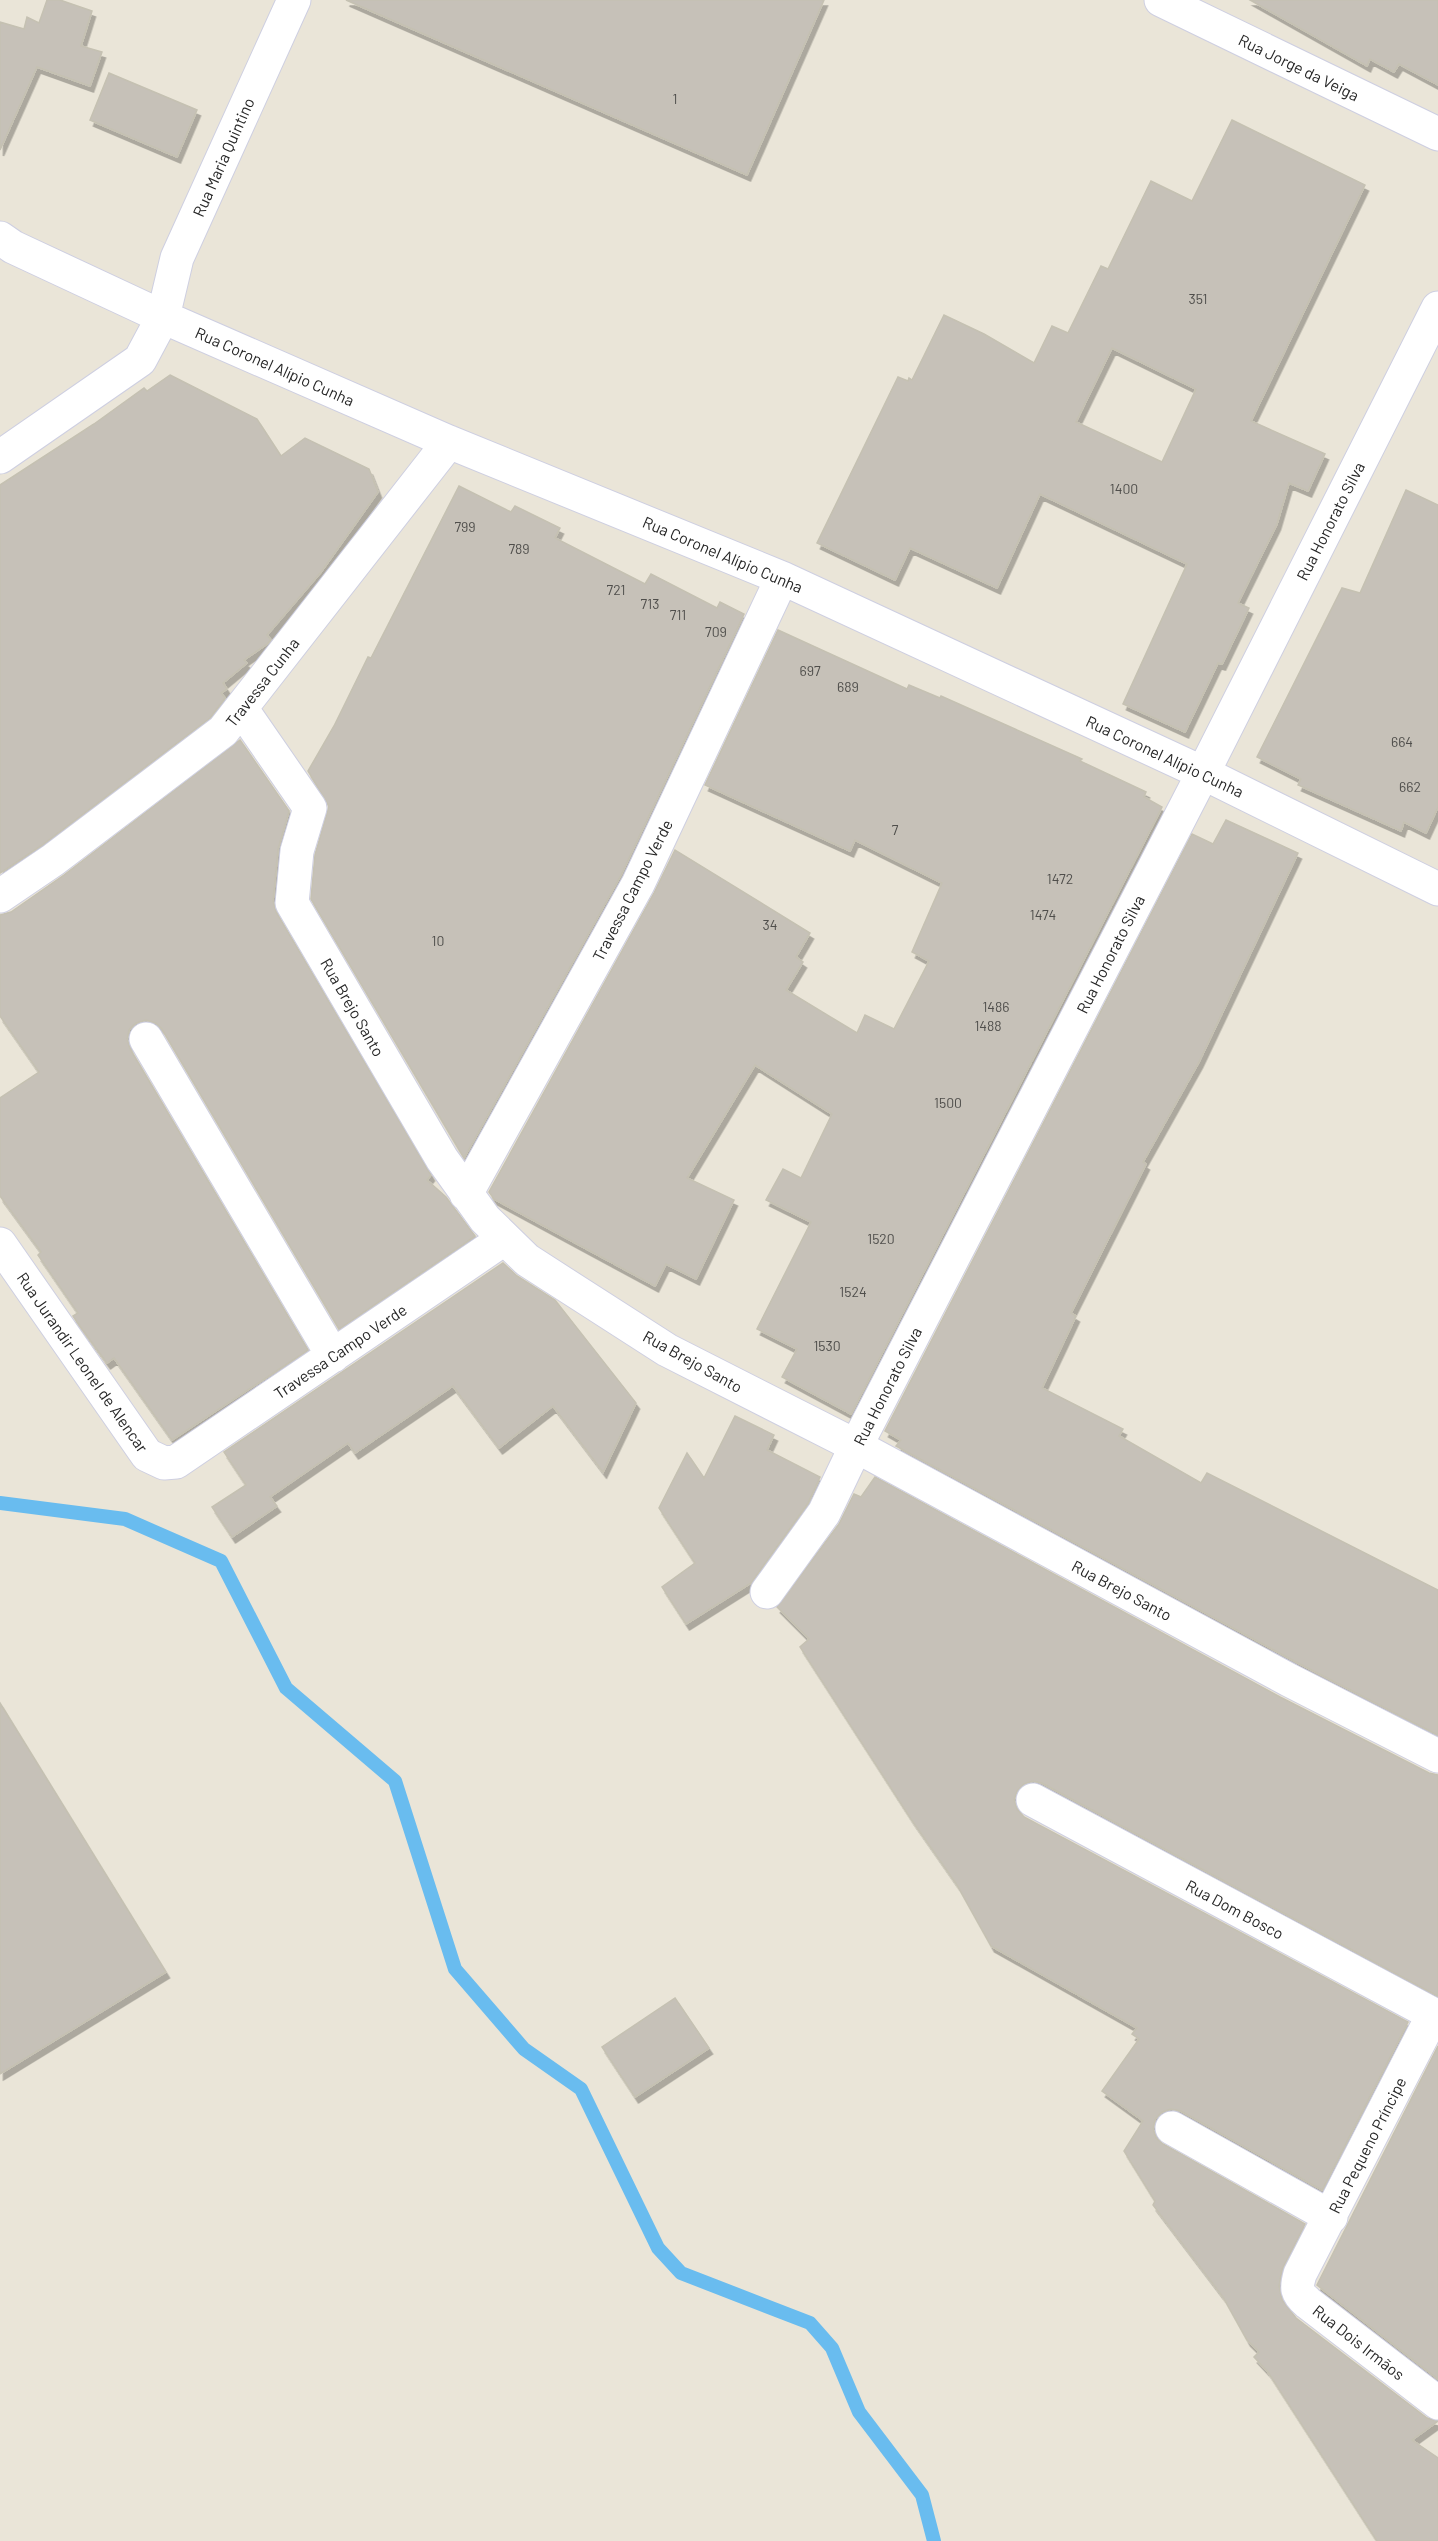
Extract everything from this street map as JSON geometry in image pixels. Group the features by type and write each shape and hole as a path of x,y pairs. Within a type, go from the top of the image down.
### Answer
{"street":[{"name":"Rua Maria Quintino","path":"0,456 140,360 163,317 177,258 294,0"},
{"name":"Rua Jorge da Veiga","path":"1161,0 1438,134"},
{"name":"Rua Coronel Alípio Cunha","path":"0,238 14,247 163,317 449,442 782,578 1203,773 1438,889"},
{"name":"Rua Honorato Silva","path":"767,1592 824,1513 856,1446 1203,773 1438,308"},
{"name":"Travessa Cunha","path":"0,896 53,860 223,731 449,442"},
{"name":"Travessa Campo Verde","path":"466,1194 638,884 782,578"},
{"name":"Rua Brejo Santo","path":"241,708 310,808 297,851 292,903 442,1159 485,1219 527,1260 667,1350 856,1446 1288,1680 1438,1756"},
{"path":"146,1039 333,1356"},
{"name":"Travessa Campo Verde","path":"176,1462 504,1239"},
{"name":"Rua Jurandir Leonel de Alencar","path":"0,1244 147,1455 164,1463 176,1462"},
{"name":"Rua Dom Bosco","path":"1032,1800 1436,2016"},
{"name":"Rua Pequeno Príncipe","path":"1300,2274 1436,2016"},
{"path":"1172,2128 1331,2217"},
{"name":"Rua Dois Irmãos","path":"1300,2274 1296,2287 1298,2294 1438,2403"}],"building":[{"path":"47,0 60,0 92,11 81,46 102,52 90,86 37,67 0,150 0,22 24,29 27,17 39,23"},
{"path":"346,0 824,0 747,175"},
{"path":"1250,0 1438,0 1438,85 1399,64 1394,72 1370,59 1367,66"},
{"path":"109,73 197,110 177,157 90,120"},
{"path":"1232,120 1365,185 1251,421 1325,454 1308,491 1289,483 1277,524 1238,603 1249,608 1222,664 1218,663 1185,732 1123,704 1187,564 1040,494 997,588 910,548 895,580 817,543 898,377 908,381 909,378 912,380 944,315 984,334 1034,363 1052,326 1068,333 1101,266 1108,269 1151,181 1192,201","holes":["1112,348 1196,389 1162,462 1076,422"]},
{"path":"170,375 257,419 281,456 305,438 369,469 378,492 321,572 267,635 271,640 244,660 247,663 223,683 227,689 221,693 225,698 210,718 42,845 0,873 0,485 94,424 144,388 147,391"},
{"path":"459,486 511,512 515,506 560,528 555,538 645,584 651,574 717,608 720,602 744,614 621,875 464,1158 311,899 315,855 329,806 308,771 334,726 368,657 371,658"},
{"path":"1406,490 1438,505 1438,807 1426,833 1404,822 1401,831 1298,785 1301,779 1257,757 1342,588 1360,593"},
{"path":"778,630 907,689 909,685 940,698 941,696 1082,759 1080,761 1146,792 1144,797 1162,807 851,1414 782,1377 797,1349 757,1329 811,1222 766,1200 783,1169 801,1178 832,1114 755,1065 687,1178 734,1200 696,1279 666,1264 655,1286 494,1199 489,1192 654,893 675,850 810,933 796,957 803,962 786,990 857,1033 865,1015 894,1029 929,961 912,952 942,883 855,840 850,851 705,785"},
{"path":"240,740 289,811 278,849 273,901 276,912 431,1175 427,1180 446,1197 475,1236 339,1329 162,1029 156,1023 146,1020 136,1023 129,1030 127,1039 130,1049 308,1350 172,1440 114,1358 107,1363 77,1322 73,1316 78,1313 38,1255 41,1252 0,1196 0,1098 39,1072 0,1016 0,915 11,912 64,875"},
{"path":"1226,820 1298,853 1199,1062 1143,1162 1146,1164 1071,1313 1076,1316 1042,1388 1123,1429 1119,1436 1201,1483 1207,1473 1438,1590 1438,1735 1298,1663 896,1446 901,1440 885,1431 1192,834 1213,844"},
{"path":"503,1263 517,1276 555,1300 636,1403 603,1472 553,1406 499,1448 453,1386 355,1453 348,1443 270,1497 277,1506 232,1537 212,1507 246,1485 224,1452"},
{"path":"735,1416 774,1435 767,1450 820,1477 808,1503 751,1583 686,1624 662,1587 695,1563 659,1508 687,1453 704,1478"},
{"path":"875,1477 1280,1697 1429,1773 1438,1775 1438,1996 1042,1783 1033,1781 1024,1784 1017,1791 1014,1800 1017,1809 1024,1817 1408,2022 1322,2190 1181,2111 1171,2109 1162,2112 1155,2119 1153,2129 1156,2138 1163,2144 1305,2224 1282,2269 1279,2286 1282,2300 1296,2318 1427,2418 1438,2421 1412,2440 1438,2458 1438,2541 1377,2541 1268,2372 1254,2357 1259,2352 1247,2340 1223,2297 1153,2205 1155,2201 1124,2151 1143,2121 1102,2091 1139,2039 1132,2034 1137,2028 991,1946 957,1885 911,1819 800,1647 809,1639 777,1607 839,1524 854,1494 861,1497"},
{"path":"0,1703 166,1972 0,2074"},
{"path":"675,1998 709,2048 635,2097 602,2047"},
{"path":"1438,2046 1438,2379 1317,2285"}],"waterway":[{"path":"0,1503 125,1519 221,1561 286,1688 395,1781 455,1969 524,2049 581,2089 658,2248 681,2273 810,2323 832,2348 859,2412 922,2495 934,2541"}]}
